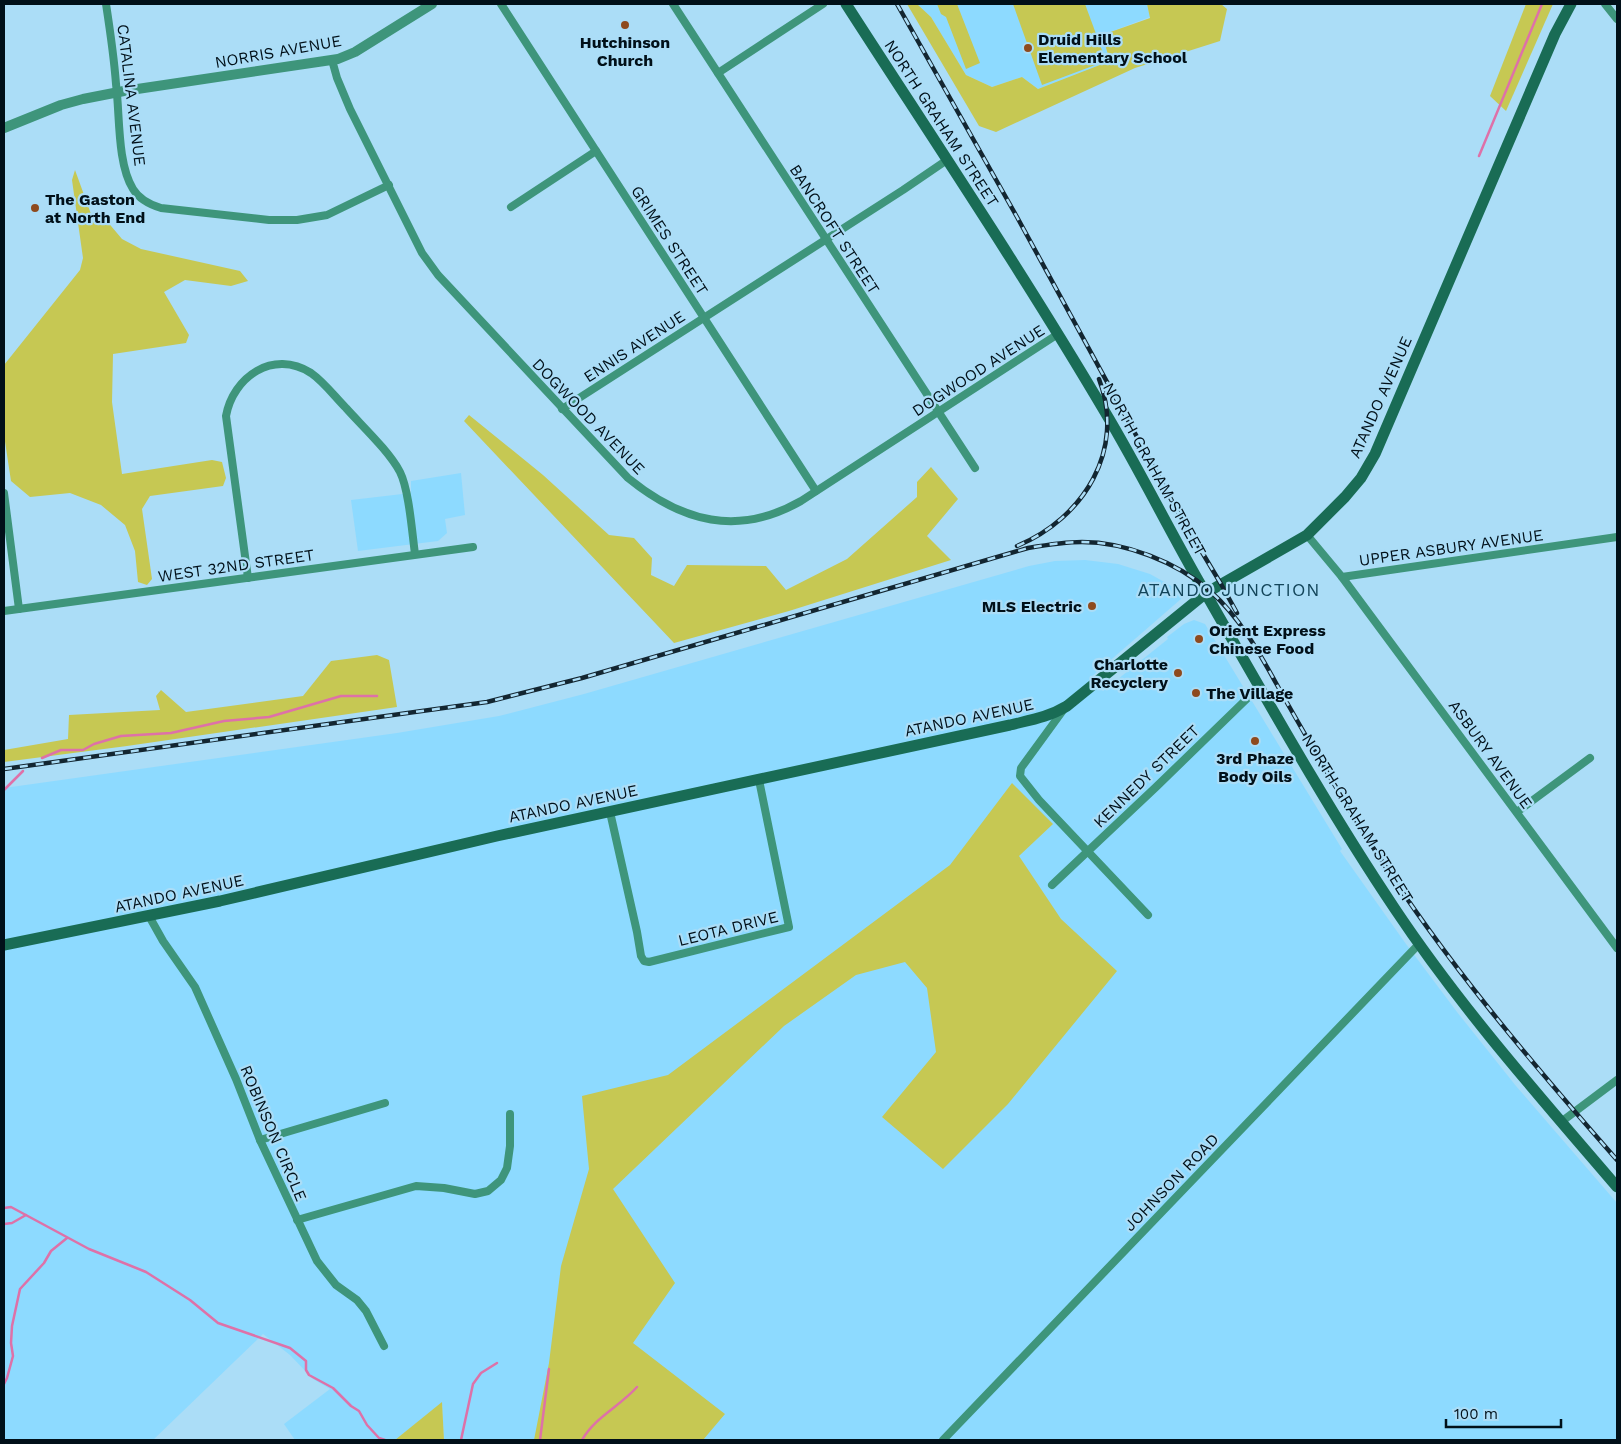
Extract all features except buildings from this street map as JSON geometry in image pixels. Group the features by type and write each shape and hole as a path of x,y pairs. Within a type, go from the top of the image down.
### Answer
{"main road":[{"name":"NORTH GRAHAM STREET","path":"846,4 1058,334 1108,416 1259,687 1337,821 1392,906 1492,1039 1617,1187"},
{"name":"ATANDO AVENUE","path":"4,945 220,902 363,866 1045,717 1067,706 1206,593 1307,535 1345,497 1360,478 1375,454 1555,34 1571,4"}],"street":[{"name":"CATALINA AVENUE","path":"106,4 122,145 129,179 135,192 145,201 155,206 242,218 278,221 297,220 331,213 389,185"},
{"name":"NORRIS AVENUE","path":"4,128 61,105 117,93 332,60 355,52 432,4"},
{"name":"GRIMES STREET","path":"501,4 816,491"},
{"name":"BANCROFT STREET","path":"673,4 975,468"},
{"path":"718,73 823,4"},
{"path":"1604,4 1617,19"},
{"name":"DOGWOOD AVENUE","path":"332,60 347,102 422,254 435,272 621,471 643,491 664,504 700,518 729,522 752,520 785,510 1058,334"},
{"path":"512,207 596,151"},
{"name":"ENNIS AVENUE","path":"562,409 947,160"},
{"path":"248,578 226,416 231,397 245,379 258,370 278,365 301,368 318,379 396,465 404,483 415,554"},
{"path":"4,494 20,609"},
{"name":"UPPER ASBURY AVENUE","path":"1307,535 1342,577 1617,537"},
{"name":"WEST 32ND STREET","path":"4,611 473,547"},
{"name":"ASBURY AVENUE","path":"1342,577 1617,948"},
{"name":"KENNEDY STREET","path":"1052,885 1150,794 1259,687"},
{"path":"1067,706 1021,768 1020,776 1039,800 1148,915"},
{"path":"1517,812 1590,758"},
{"name":"LEOTA DRIVE","path":"610,812 641,956 644,961 655,960 788,927 759,780"},
{"name":"ROBINSON CIRCLE","path":"149,916 195,987 236,1079 260,1140 297,1220 416,1186 444,1188 479,1194 488,1191 501,1180 507,1168 510,1146 510,1114"},
{"name":"JOHNSON ROAD","path":"943,1440 1419,944"},
{"path":"1562,1122 1617,1080"},
{"path":"260,1140 385,1102"},
{"path":"297,1220 317,1262 325,1274 345,1292 360,1302 374,1324 384,1346"}],"shaded area":[{"path":"907,4 917,4 931,17 966,75 992,87 1022,77 1038,89 1110,61 1102,35 1150,18 1147,4 1221,4 1227,9 1220,41 1135,68 996,132 979,126"},
{"name":"Druid Hills Elementary School","path":"917,4 1147,4 1150,17 1102,35 1110,61 1038,89 1022,77 992,87 966,75 931,17"},
{"path":"937,4 957,4 980,63 966,69 946,17 941,14"},
{"path":"1013,4 1085,4 1106,61 1042,85"},
{"path":"1526,4 1553,4 1506,111 1490,96"},
{"path":"75,170 91,214 106,220 122,239 141,249 240,271 248,281 231,286 185,280 164,292 189,335 186,343 113,354 112,402 122,474 212,460 222,462 226,478 223,486 150,496 142,509 152,579 147,585 138,582 135,551 125,525 101,505 70,493 30,497 11,481 4,435 4,365 80,270 83,258 72,180"},
{"path":"469,415 543,475 609,535 634,538 652,558 651,575 674,586 687,565 766,566 786,590 847,559 917,497 917,482 931,467 958,499 927,536 951,560 789,611 674,643 464,421"},
{"path":"461,473 465,515 445,519 447,533 438,541 358,551 351,500 411,493 411,481"},
{"path":"1085,560 1118,564 1150,574 1184,593 1181,599 1090,678 1103,691 1184,624 1194,620 1205,624 1342,849 1340,851 1406,944 1516,1086 1617,1203 1617,1440 444,1440 442,1403 395,1440 295,1440 284,1424 330,1389 313,1379 290,1355 263,1334 153,1440 4,1440 4,788 397,733 499,716 584,694 1029,566 1055,561"},
{"path":"377,655 389,660 397,707 4,762 4,750 68,739 69,715 160,710 156,696 161,690 186,712 303,696 331,661"},
{"path":"1012,783 1053,824 1019,856 1061,919 1117,971 1008,1104 943,1169 882,1117 936,1052 927,988 905,962 856,975 784,1026 613,1189 675,1283 633,1343 725,1414 703,1440 534,1440 549,1363 561,1266 589,1169 582,1096 668,1075 950,865"},
{"path":"442,1402 444,1440 395,1440"}],"waterway":[{"path":"1479,156 1542,4"},
{"path":"42,758 61,750 83,750 94,744 121,736 171,733 224,721 269,717 341,696 377,696"},
{"path":"4,790 23,771"},
{"path":"4,1208 11,1207 89,1249 146,1272 190,1300 218,1323 290,1348 306,1361 306,1370 309,1375 333,1388 351,1406 359,1411 367,1425 379,1438 385,1440"},
{"path":"4,1224 12,1223 26,1215"},
{"path":"4,1384 13,1356 11,1343 12,1326 20,1289 44,1263 51,1251 67,1238"},
{"path":"461,1440 473,1384 481,1373 497,1363"},
{"path":"540,1440 549,1369"},
{"path":"582,1440 600,1418 637,1387"}],"railway":[{"path":"897,4 1017,217 1178,512 1237,613"},
{"path":"1017,546 1041,534 1062,518 1080,500 1093,479 1103,456 1107,431 1106,405 1099,379"},
{"path":"4,769 487,702 582,678 1028,548 1075,542 1098,543 1133,550 1182,571 1210,591 1233,615 1261,657 1376,852 1431,933 1490,1011 1617,1160"}],"place":[{"name":"Hutchinson Church","path":"625,25"},
{"name":"Druid Hills Elementary School","path":"1028,48"},
{"name":"The Gaston at North End","path":"35,208"},
{"name":"MLS Electric","path":"1092,606"},
{"name":"Orient Express Chinese Food","path":"1199,639"},
{"name":"Charlotte Recyclery","path":"1178,673"},
{"name":"The Village","path":"1196,693"},
{"name":"3rd Phaze Body Oils","path":"1255,741"}],"district":[{"name":"ATANDO JUNCTION","path":"1229,590"}]}
